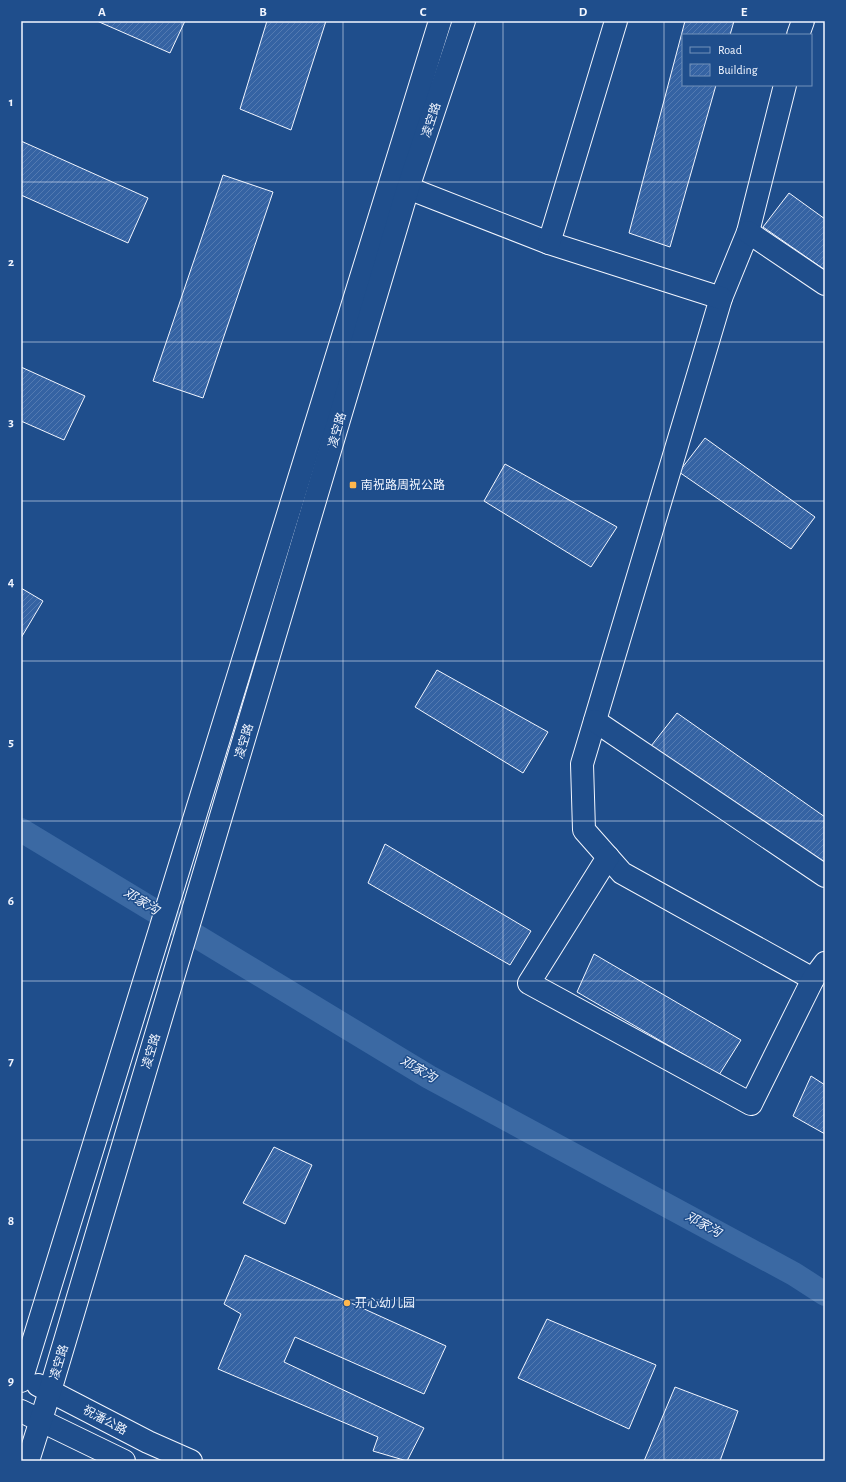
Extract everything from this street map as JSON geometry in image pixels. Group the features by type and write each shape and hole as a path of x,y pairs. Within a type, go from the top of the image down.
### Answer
{"street":[{"name":"凌空路","path":"21,1378 440,21"},
{"name":"凌空路","path":"28,1461 30,1416 50,1391 408,188 464,21"},
{"path":"548,243 616,21"},
{"path":"798,34 802,21"},
{"path":"608,857 529,983 752,1104 819,971 622,873 608,857 584,830 582,764 720,298 748,232 785,86"},
{"path":"408,188 548,243 720,298"},
{"path":"748,232 825,284"},
{"path":"595,721 825,876"},
{"name":"祝潘公路","path":"21,1378 50,1391 148,1442 191,1461"},
{"path":"30,1416 124,1461"}],"building":[{"path":"97,21 185,21 170,53"},
{"path":"267,21 326,21 291,130 240,109"},
{"path":"685,21 734,21 730,34 682,34 682,86 716,86 670,247 629,233"},
{"path":"21,141 148,198 128,243 21,195"},
{"path":"223,175 273,192 203,398 153,381"},
{"path":"789,193 825,219 825,270 763,227"},
{"path":"21,367 85,396 64,440 21,421"},
{"path":"705,438 815,517 791,549 679,472"},
{"path":"505,464 617,527 591,567 484,501"},
{"path":"21,588 43,601 21,638"},
{"path":"437,670 548,732 523,773 415,707"},
{"path":"677,713 825,817 825,866 651,746"},
{"path":"385,844 531,931 510,965 368,883"},
{"path":"594,954 741,1040 719,1075 577,992"},
{"path":"811,1076 825,1085 825,1134 793,1116"},
{"path":"274,1147 312,1165 285,1224 243,1203"},
{"path":"245,1255 446,1346 424,1394 295,1337 284,1362 424,1428 407,1461 373,1451 378,1437 218,1369 241,1314 224,1304"},
{"path":"547,1319 656,1365 629,1429 518,1378"},
{"path":"675,1387 738,1411 720,1461 644,1461"}],"waterway":[{"name":"邓家沟","path":"21,830 429,1077 794,1274 825,1294"}],"place":[{"name":"南祝路周祝公路","path":"353,485"},
{"name":"开心幼儿园","path":"347,1303"}]}
